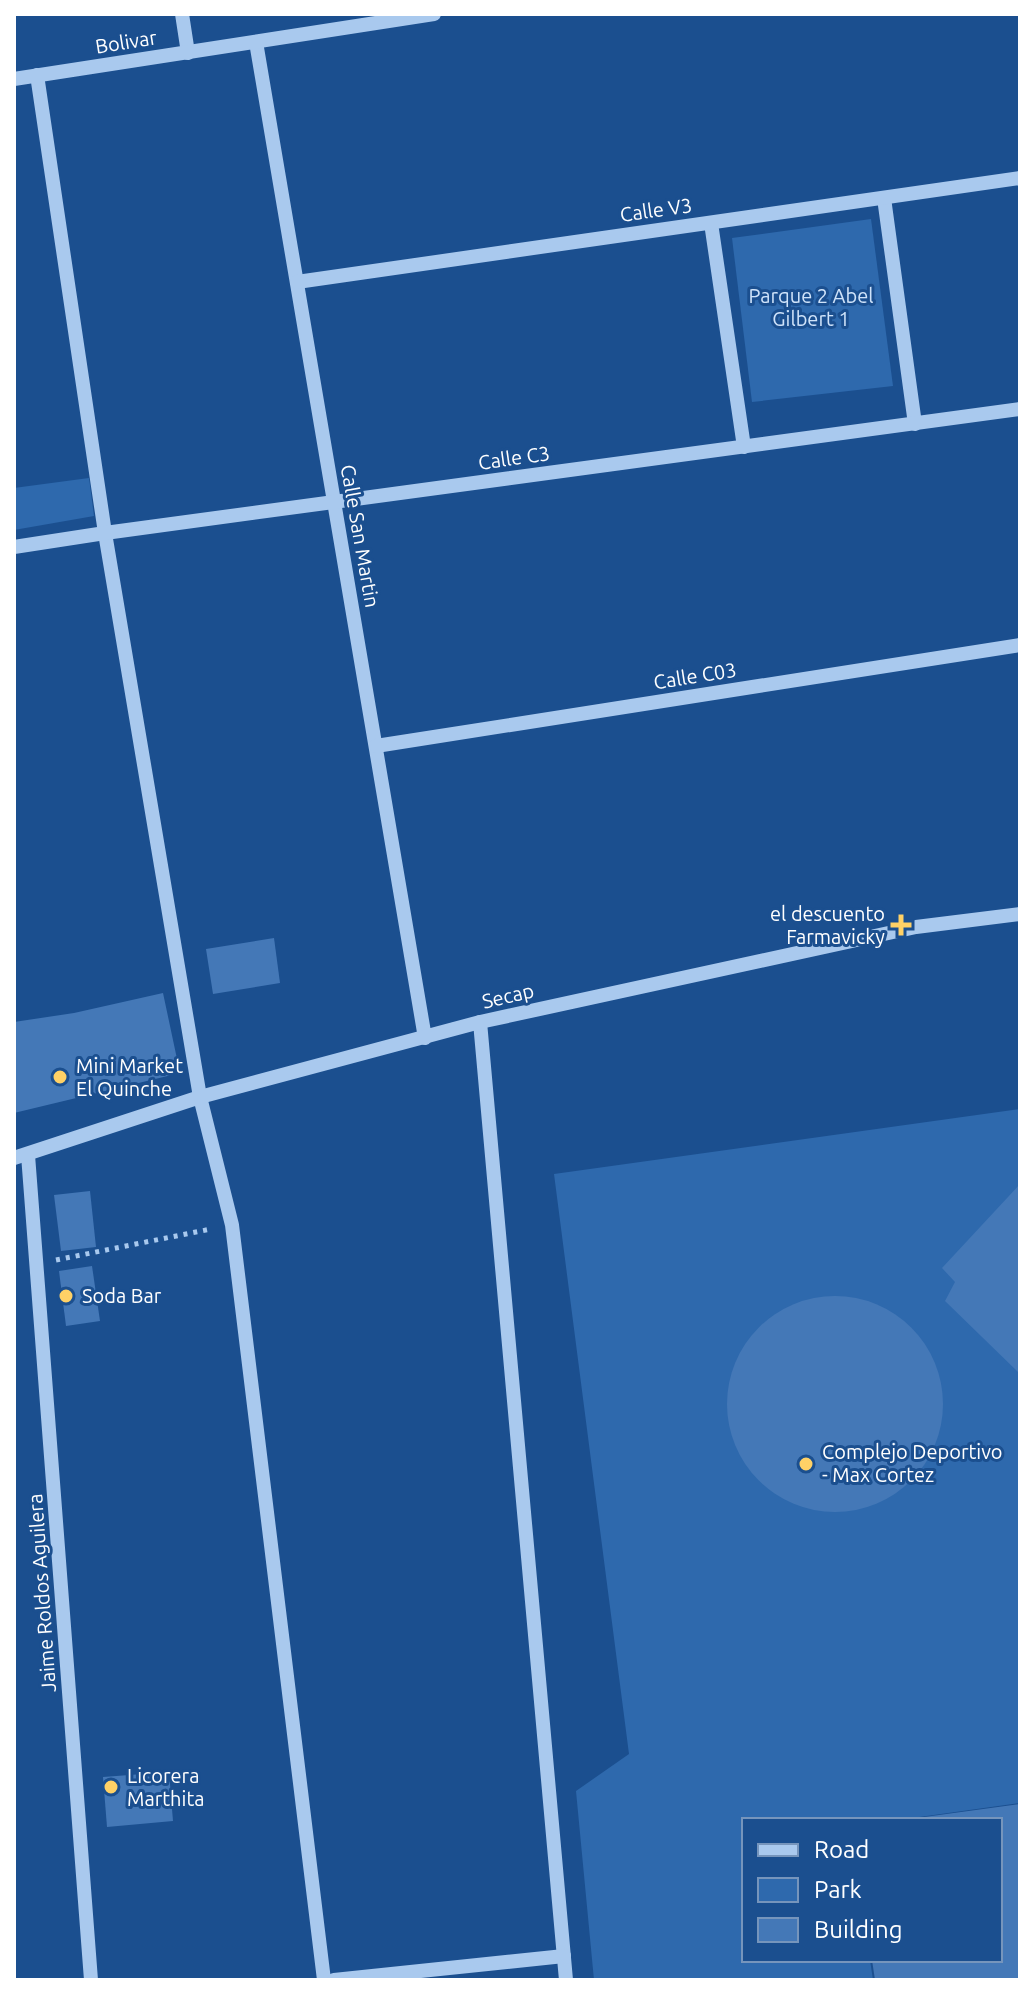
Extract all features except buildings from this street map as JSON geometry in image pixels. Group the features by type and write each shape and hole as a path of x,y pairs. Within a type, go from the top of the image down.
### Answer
{"street":[{"path":"182,14 188,53"},
{"name":"Bolivar","path":"14,79 434,14"},
{"name":"Calle San Martin","path":"256,42 425,1038"},
{"path":"37,75 105,533 200,1097 232,1225 324,1980"},
{"name":"Calle V3","path":"297,282 1020,178"},
{"path":"884,198 915,424"},
{"path":"711,223 744,447"},
{"name":"Calle C3","path":"14,547 1020,409"},
{"name":"Calle C03","path":"376,746 1020,645"},
{"name":"Secap","path":"21,1157 200,1097 480,1022 916,927 1020,914"},
{"path":"480,1022 566,1980"},
{"name":"Jaime Roldos Aguilera","path":"21,1157 38,1264 91,1980"},
{"path":"334,1980 564,1956"}],"path":[{"path":"38,1264 232,1225"}],"green space":[{"name":"Parque 2 Abel Gilbert 1","path":"871,219 893,386 752,402 732,238"},
{"path":"89,478 94,516 14,530 14,488"},
{"name":"Complejo Deportivo - Max Cortez","path":"1020,1109 1020,1803 912,1818 742,1818 742,1962 870,1962 873,1980 594,1980 576,1791 629,1754 554,1174"}],"place":[{"name":"el descuento Farmavicky","path":"901,925"},
{"name":"Mini Market El Quinche","path":"60,1077"},
{"name":"Soda Bar","path":"66,1296"},
{"name":"Complejo Deportivo - Max Cortez","path":"806,1464"},
{"name":"Licorera Marthita","path":"111,1787"}]}
